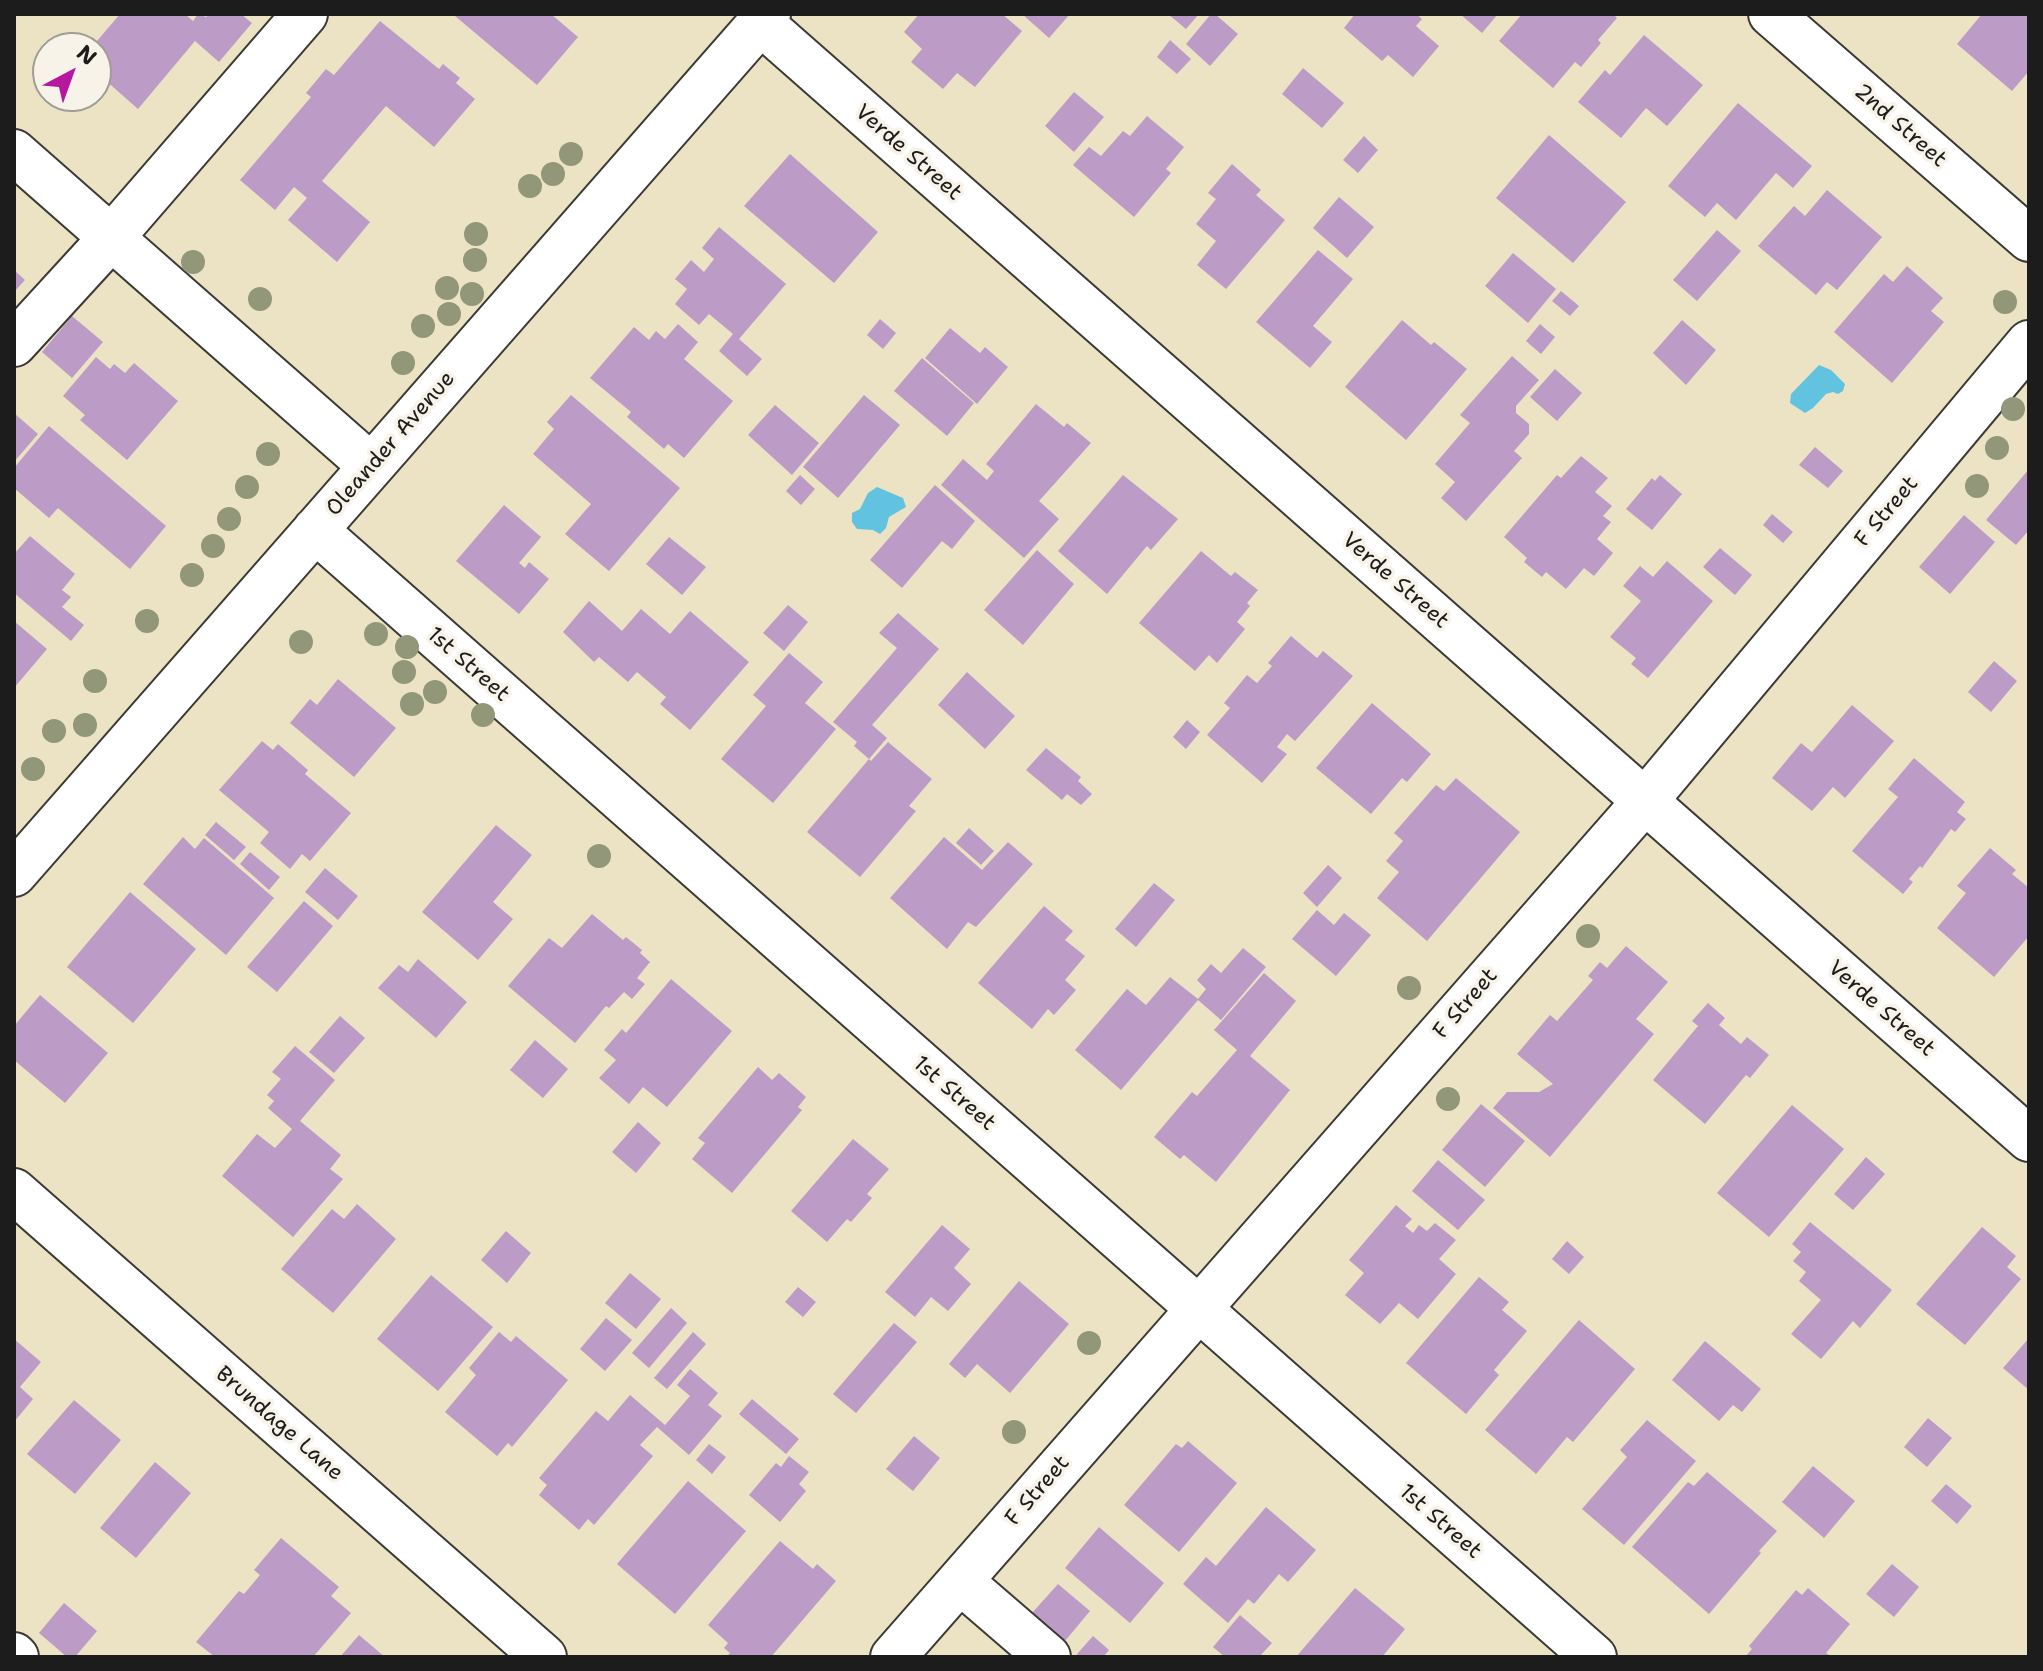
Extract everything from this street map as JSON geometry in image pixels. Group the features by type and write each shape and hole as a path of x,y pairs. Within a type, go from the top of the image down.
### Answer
{"street":[{"path":"14,344 111,238 305,14"},
{"name":"2nd Street","path":"1771,14 2029,239"},
{"name":"Oleander Avenue","path":"14,874 764,18"},
{"name":"Verde Street","path":"764,18 2029,1139"},
{"path":"14,152 371,466"},
{"name":"F Street","path":"893,1657 1645,801 2029,343"},
{"name":"1st Street","path":"315,530 1594,1657"},
{"name":"Brundage Lane","path":"14,1191 544,1657"},
{"path":"960,1581 1048,1657"}],"water":[{"path":"1819,365 1831,370 1845,384 1843,391 1826,394 1805,413 1790,403 1791,394"},
{"path":"877,487 903,498 906,507 889,517 886,528 880,534 873,530 857,529 852,522 852,513 860,509 868,493"}],"building":[{"path":"120,14 185,14 193,21 198,14 206,17 209,14 241,14 252,23 219,62 195,41 138,109 112,86 112,32 105,32"},
{"path":"456,14 551,14 578,37 537,85"},
{"path":"919,14 1002,14 1022,31 975,87 957,73 943,89 911,62 922,49 904,32"},
{"path":"1022,14 1070,14 1049,38"},
{"path":"1168,14 1199,14 1186,29"},
{"path":"1211,14 1238,34 1210,66 1186,44"},
{"path":"1355,14 1416,14 1422,19 1416,26 1439,46 1413,77 1388,55 1382,61 1344,28"},
{"path":"1460,14 1498,14 1482,33"},
{"path":"1522,14 1613,14 1617,18 1581,67 1575,62 1553,88 1499,41"},
{"path":"1982,14 2029,14 2029,71 2012,91 1957,44"},
{"path":"380,21 439,69 443,64 460,78 456,83 475,99 434,147 386,106 322,181 370,222 337,262 288,220 307,198 294,187 275,210 240,180 311,97 306,93 326,69 334,75"},
{"path":"1644,35 1703,85 1667,126 1646,108 1621,138 1578,102 1605,70 1610,75"},
{"path":"1170,40 1191,59 1177,74 1157,57"},
{"path":"1303,68 1344,103 1322,128 1282,94"},
{"path":"1074,92 1104,117 1074,152 1045,126"},
{"path":"1738,103 1812,166 1793,188 1776,173 1736,220 1717,203 1705,217 1668,186"},
{"path":"1147,116 1184,147 1166,169 1171,173 1134,217 1073,165 1089,147 1101,156 1123,131 1130,136"},
{"path":"1549,135 1626,202 1573,263 1496,198"},
{"path":"1364,136 1378,150 1358,173 1343,160"},
{"path":"790,154 878,232 834,283 744,206"},
{"path":"1232,164 1261,190 1256,195 1285,220 1226,289 1197,265 1216,241 1196,224 1216,199 1208,193"},
{"path":"1827,190 1882,237 1837,290 1827,282 1816,295 1758,246 1794,206 1805,216"},
{"path":"1339,197 1374,227 1347,258 1313,228"},
{"path":"719,227 786,284 739,339 762,359 747,376 719,351 733,334 709,314 699,325 675,304 687,289 675,279 691,260 704,272 714,259 702,248"},
{"path":"1717,230 1741,251 1697,301 1673,280"},
{"path":"1318,250 1353,279 1313,326 1332,342 1310,368 1256,322"},
{"path":"1513,253 1556,289 1528,323 1485,286"},
{"path":"1907,266 1943,298 1931,311 1944,322 1892,383 1834,332 1884,274 1893,282"},
{"path":"14,270 25,280 14,292"},
{"path":"1561,291 1579,306 1570,316 1552,301"},
{"path":"72,316 103,342 72,378 42,352"},
{"path":"880,319 896,333 883,349 867,335"},
{"path":"1402,320 1431,345 1434,342 1467,369 1406,440 1345,387"},
{"path":"1682,320 1716,350 1686,385 1653,353"},
{"path":"678,324 698,342 684,359 733,401 684,458 668,444 664,449 627,417 631,412 590,378 634,327 649,340 656,331 665,339"},
{"path":"1540,324 1555,337 1541,354 1526,341"},
{"path":"950,328 980,353 985,347 1008,367 977,404 925,358"},
{"path":"1512,356 1539,380 1516,406 1516,413 1529,424 1529,434 1514,451 1522,458 1466,521 1441,498 1455,482 1435,464 1470,423 1460,415"},
{"path":"96,357 110,369 114,364 125,373 134,363 178,401 127,460 80,420 85,415 63,396"},
{"path":"922,358 974,403 947,436 894,391"},
{"path":"1555,369 1582,393 1557,421 1530,397"},
{"path":"571,395 680,488 609,571 565,534 591,504 533,454 554,429 547,422"},
{"path":"864,395 900,425 838,498 803,467"},
{"path":"1036,404 1064,427 1067,423 1091,443 1039,501 1059,519 1024,558 941,485 963,459 987,480 994,471 986,464"},
{"path":"775,405 819,443 792,475 748,435"},
{"path":"14,413 38,434 14,462"},
{"path":"49,426 166,526 130,569 58,508 49,518 14,488 14,468"},
{"path":"1815,447 1843,471 1828,488 1799,465"},
{"path":"1581,456 1608,478 1595,492 1612,506 1603,516 1611,522 1597,539 1613,553 1594,576 1584,568 1566,589 1546,572 1542,577 1524,562 1527,558 1504,537 1557,475 1561,478"},
{"path":"2029,469 2029,530 2016,545 1986,520"},
{"path":"800,475 815,489 801,505 786,491"},
{"path":"1123,475 1178,519 1151,550 1147,546 1107,594 1058,551"},
{"path":"1660,475 1682,494 1652,530 1626,509 1652,478 1655,481"},
{"path":"935,485 975,521 952,549 942,541 902,588 870,560"},
{"path":"504,505 541,537 519,563 525,568 529,562 549,579 519,614 456,561"},
{"path":"1772,514 1793,532 1783,543 1763,525"},
{"path":"1964,515 1995,542 1950,594 1919,567"},
{"path":"30,536 75,574 62,590 71,597 62,607 84,625 71,641 14,593 14,554"},
{"path":"669,537 706,567 682,595 646,564"},
{"path":"1720,548 1752,575 1735,595 1703,567"},
{"path":"1037,550 1074,584 1023,645 984,610"},
{"path":"1201,551 1231,576 1235,572 1258,590 1237,622 1245,629 1217,663 1209,655 1195,671 1139,623"},
{"path":"1667,561 1713,601 1648,678 1631,664 1636,658 1610,637 1641,601 1623,586 1640,566 1653,577"},
{"path":"589,601 622,631 641,609 670,634 690,611 749,662 690,730 660,704 666,697 637,672 628,682 599,657 594,662 563,632"},
{"path":"788,605 808,622 784,651 763,633"},
{"path":"898,613 939,649 872,725 887,738 869,759 854,746 857,742 833,722 897,648 879,633"},
{"path":"14,621 47,649 14,688"},
{"path":"1291,636 1317,658 1323,651 1353,676 1295,741 1287,734 1277,747 1287,754 1262,783 1207,735 1230,708 1224,703 1247,675 1257,683 1272,666 1268,663"},
{"path":"789,653 823,682 805,703 836,729 773,803 721,759 766,706 753,695"},
{"path":"1994,661 2017,681 1991,712 1968,692"},
{"path":"967,672 1015,716 985,749 938,705"},
{"path":"338,679 396,728 354,777 290,723 310,699 317,705"},
{"path":"1372,703 1431,754 1407,782 1402,778 1371,814 1316,768"},
{"path":"1852,705 1894,741 1845,798 1833,787 1812,811 1772,778 1801,743 1812,752"},
{"path":"1187,720 1200,732 1186,749 1173,737"},
{"path":"262,741 273,750 278,744 308,770 305,774 351,813 310,861 302,854 290,869 260,843 269,832 219,790"},
{"path":"888,742 932,779 909,806 916,811 860,877 807,832 869,759 871,761"},
{"path":"1046,748 1081,777 1078,781 1092,794 1081,805 1067,794 1062,800 1026,770"},
{"path":"1914,758 1965,802 1957,812 1966,819 1955,832 1951,829 1922,868 1920,866 1909,879 1913,882 1903,894 1852,851 1898,797 1888,789"},
{"path":"1456,778 1520,832 1427,941 1377,898 1399,872 1386,861 1403,841 1394,833 1436,785 1444,791"},
{"path":"216,822 246,847 234,860 205,835"},
{"path":"496,825 532,855 493,902 513,919 478,960 422,912"},
{"path":"969,828 994,851 981,865 956,843"},
{"path":"183,837 195,849 204,838 274,898 226,955 143,884"},
{"path":"944,837 982,870 1008,842 1033,864 976,927 968,922 947,949 890,898"},
{"path":"1990,848 2016,870 2012,874 2029,888 2029,936 1994,977 1937,928 1966,893 1957,886"},
{"path":"250,852 280,877 269,890 240,864"},
{"path":"1328,865 1342,878 1317,907 1303,893"},
{"path":"325,868 358,896 338,920 305,892"},
{"path":"1154,883 1175,900 1136,947 1115,929"},
{"path":"130,892 196,949 133,1023 67,967"},
{"path":"304,901 333,926 277,992 247,967"},
{"path":"1044,906 1073,931 1065,940 1085,956 1065,980 1076,990 1054,1015 1048,1009 1032,1029 978,983"},
{"path":"1317,910 1334,925 1344,913 1371,935 1336,976 1292,939"},
{"path":"592,914 623,940 626,937 642,950 640,953 650,962 637,978 645,984 632,999 624,992 609,1008 606,1006 575,1043 508,986 549,938 562,948"},
{"path":"1626,946 1668,982 1636,1019 1654,1034 1550,1157 1493,1108 1507,1092 1539,1092 1553,1084 1517,1054 1550,1015 1557,1021 1593,980 1588,976 1600,962 1607,968"},
{"path":"1243,948 1266,967 1221,1020 1198,1000 1121,1090 1075,1050 1127,989 1146,1005 1170,977 1198,999 1206,989 1197,980 1211,964 1221,973"},
{"path":"418,959 467,1002 436,1038 378,988 399,965 408,972"},
{"path":"1264,973 1296,1001 1250,1056 1290,1090 1216,1182 1184,1155 1180,1159 1154,1137 1192,1092 1197,1096 1237,1050 1214,1030"},
{"path":"671,979 732,1031 667,1107 643,1087 629,1104 599,1078 616,1060 604,1050 622,1029 626,1033"},
{"path":"40,995 108,1053 65,1103 14,1060 14,1026"},
{"path":"1708,1003 1725,1018 1719,1025 1741,1044 1747,1037 1769,1055 1750,1078 1746,1075 1705,1124 1653,1080 1698,1026 1692,1021"},
{"path":"340,1016 365,1038 334,1073 309,1052"},
{"path":"535,1040 568,1069 543,1098 510,1070"},
{"path":"295,1046 335,1080 300,1121 341,1155 330,1169 343,1179 293,1237 222,1176 257,1134 275,1148 292,1129 268,1108 274,1101 267,1095 281,1079 272,1072"},
{"path":"758,1067 772,1080 779,1073 806,1097 798,1107 802,1110 732,1193 692,1159 705,1143 698,1138"},
{"path":"1481,1104 1525,1141 1485,1187 1442,1150"},
{"path":"1792,1105 1844,1149 1769,1237 1717,1193"},
{"path":"638,1122 661,1143 636,1173 612,1152"},
{"path":"853,1139 889,1169 867,1194 872,1198 851,1222 847,1219 827,1242 791,1211"},
{"path":"1866,1157 1885,1174 1853,1210 1834,1194"},
{"path":"1438,1160 1485,1200 1458,1230 1412,1191"},
{"path":"357,1204 396,1239 333,1313 281,1269 332,1209 344,1219"},
{"path":"1396,1205 1412,1219 1405,1226 1413,1233 1419,1225 1427,1231 1435,1223 1456,1240 1439,1259 1456,1274 1418,1319 1399,1303 1380,1324 1345,1295 1364,1273 1349,1260"},
{"path":"1810,1222 1892,1290 1860,1328 1853,1321 1821,1359 1791,1334 1821,1300 1799,1281 1806,1272 1793,1261 1801,1252 1792,1244"},
{"path":"942,1225 970,1249 954,1268 971,1284 948,1311 931,1297 915,1317 885,1292"},
{"path":"1982,1227 2016,1256 2007,1267 2021,1279 1965,1345 1916,1304"},
{"path":"506,1231 531,1253 507,1283 481,1260"},
{"path":"1567,1241 1584,1257 1569,1274 1552,1259"},
{"path":"630,1273 661,1299 636,1329 605,1303"},
{"path":"431,1275 493,1327 438,1391 377,1339"},
{"path":"1479,1277 1509,1302 1502,1310 1527,1331 1494,1370 1499,1375 1466,1414 1406,1363"},
{"path":"1019,1281 1069,1324 1010,1393 977,1364 965,1378 949,1364"},
{"path":"798,1287 816,1302 803,1317 785,1302"},
{"path":"671,1308 687,1323 649,1368 632,1353"},
{"path":"606,1318 632,1340 605,1371 580,1349"},
{"path":"1579,1320 1635,1369 1573,1442 1567,1437 1536,1474 1485,1430"},
{"path":"894,1323 917,1342 856,1413 833,1394"},
{"path":"499,1332 511,1342 516,1336 568,1380 512,1447 508,1443 497,1456 445,1412 476,1375 469,1368"},
{"path":"693,1332 706,1344 667,1389 654,1378"},
{"path":"2029,1338 2029,1390 2003,1368"},
{"path":"14,1339 41,1362 20,1387 33,1399 14,1422"},
{"path":"1705,1341 1761,1389 1742,1412 1733,1405 1719,1421 1672,1380"},
{"path":"690,1369 718,1393 708,1405 722,1416 689,1455 657,1427 640,1445 653,1456 594,1525 588,1519 579,1530 539,1495 547,1485 539,1478 596,1411 608,1421 630,1395 665,1425 690,1396 677,1385"},
{"path":"752,1399 799,1439 786,1454 739,1414"},
{"path":"74,1400 121,1440 75,1494 27,1454"},
{"path":"1928,1418 1952,1438 1927,1467 1904,1447"},
{"path":"1647,1420 1696,1461 1624,1545 1582,1509 1627,1457 1620,1450"},
{"path":"914,1436 940,1458 913,1491 886,1469"},
{"path":"1188,1441 1237,1483 1179,1552 1124,1505 1176,1444 1182,1448"},
{"path":"709,1444 726,1457 712,1474 696,1460"},
{"path":"789,1456 809,1472 799,1484 806,1491 780,1522 749,1495 776,1463 781,1467"},
{"path":"155,1462 191,1493 136,1558 100,1528"},
{"path":"1813,1466 1855,1501 1824,1538 1782,1502"},
{"path":"1707,1472 1777,1531 1709,1614 1632,1547 1688,1482 1694,1486"},
{"path":"688,1481 746,1531 675,1614 617,1564"},
{"path":"1946,1484 1972,1506 1957,1524 1931,1501"},
{"path":"1266,1507 1316,1550 1288,1582 1279,1574 1254,1604 1248,1599 1228,1623 1183,1584 1206,1557 1216,1566"},
{"path":"1099,1527 1164,1583 1130,1623 1065,1568"},
{"path":"281,1538 339,1587 331,1596 351,1613 313,1657 215,1657 196,1642 239,1591 244,1594 260,1575 254,1570"},
{"path":"780,1541 813,1569 817,1564 836,1581 771,1657 726,1657 730,1653 724,1648 728,1643 708,1625"},
{"path":"1892,1564 1919,1587 1894,1617 1866,1594"},
{"path":"1058,1584 1090,1611 1065,1641 1032,1613"},
{"path":"1355,1588 1405,1629 1382,1657 1296,1657"},
{"path":"1808,1588 1850,1624 1826,1653 1832,1657 1745,1657 1752,1649 1749,1646 1796,1590 1802,1595"},
{"path":"64,1603 97,1631 75,1657 67,1657 39,1633"},
{"path":"1240,1615 1272,1643 1259,1657 1225,1657 1213,1647"},
{"path":"359,1635 385,1657 340,1657"},
{"path":"1093,1636 1109,1650 1103,1657 1080,1657 1077,1654"}]}
